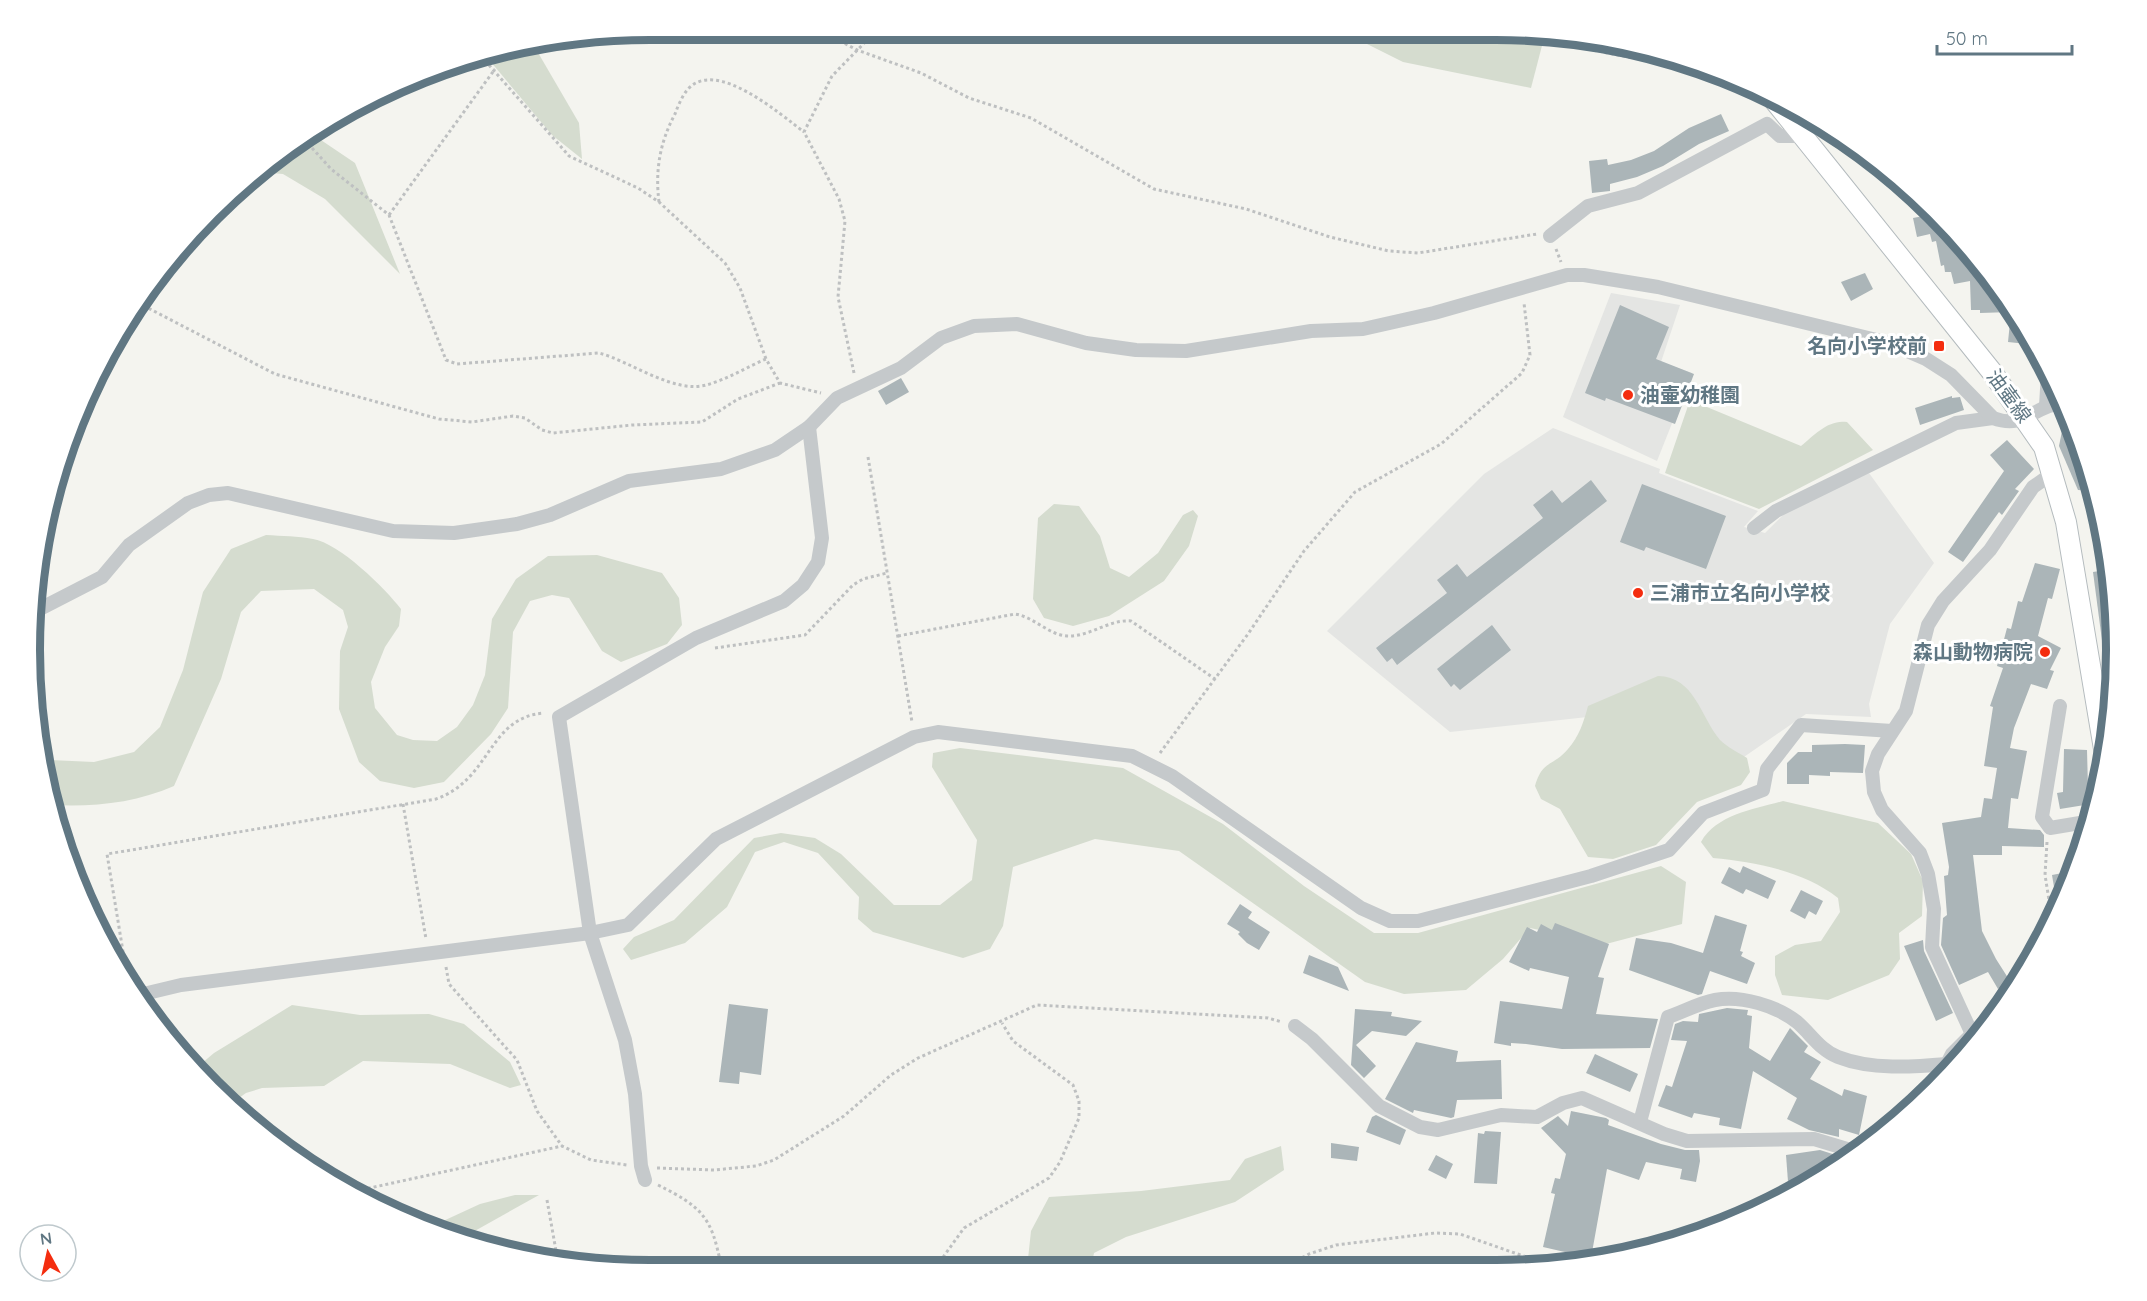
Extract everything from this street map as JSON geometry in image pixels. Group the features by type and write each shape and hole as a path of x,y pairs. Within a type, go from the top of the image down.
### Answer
{"main road":[{"name":"油壷線","path":"1784,113 1992,372 2026,418 2043,447 2053,473 2066,522 2101,731"}],"street":[{"path":"1550,236 1588,206 1638,193 1767,124 1780,136 1803,136"},
{"path":"42,608 102,577 129,545 188,503 209,495 228,493 393,531 454,533 516,524 550,515 629,481 721,469 745,462 775,450 808,427 837,398 901,368 940,338 974,326 1017,324 1086,343 1136,350 1186,351 1311,331 1364,329 1434,313 1522,285 1567,275 1584,275 1658,287 1889,343 1926,359 1951,375 1993,418"},
{"path":"2046,406 2047,388"},
{"path":"1754,528 1776,511 1956,423 1993,418 2012,423 2046,406 2054,404"},
{"path":"643,1173 635,1094 625,1040 590,933 559,717 696,638 784,601 803,585 818,562 822,538 808,427"},
{"path":"1971,1033 1932,948 1934,909 1928,874 1920,853 1882,810 1874,792 1872,771 1892,731 1906,711 1928,625 1943,601 1990,550 2034,487 2053,473"},
{"path":"2060,706 2043,817 2050,828 2081,823"},
{"path":"146,993 181,985 590,933 628,925 716,839 914,737 938,732 1132,756 1172,776 1361,908 1390,921 1418,921 1591,876 1669,850 1704,813 1763,790 1767,769 1801,725 1892,731"},
{"path":"1641,1122 1668,1017 1716,999 1748,1001 1782,1011 1799,1023 1818,1045 1838,1057 1869,1064 1898,1066 1945,1064"},
{"path":"1295,1026 1312,1039 1379,1106 1420,1127 1438,1130 1501,1115 1537,1117 1563,1103 1582,1098 1687,1141 1814,1138 1848,1149"},
{"path":"1950,1059 1963,1043"}],"path":[{"path":"838,40 856,50 921,73 969,98 1031,118 1154,189 1246,209 1330,237 1389,251 1418,253 1531,234 1550,236 1567,275"},
{"path":"804,132 832,76 867,40"},
{"path":"1569,45 1639,57"},
{"path":"488,63 549,136 569,156 638,188 659,202 724,263 740,288 766,359 780,383"},
{"path":"389,215 495,69"},
{"path":"659,202 656,182 663,137 687,90 696,83 713,80 732,84 764,102 804,132 839,199 845,222 838,297 857,387"},
{"path":"309,145 332,169 389,215 446,360 457,364 599,352 617,357 669,382 705,386 766,359"},
{"path":"1152,765 1304,551 1355,492 1441,444 1522,374 1530,356 1522,285"},
{"path":"146,308 275,374 439,419 472,422 513,416 525,418 542,430 553,433 632,425 702,422 738,399 780,383 837,398"},
{"path":"868,457 914,737"},
{"path":"713,648 805,635 853,585 863,579 887,573"},
{"path":"898,636 1016,614 1026,616 1057,634 1068,636 1122,620 1131,621 1215,679"},
{"path":"124,960 107,854 436,799 450,794 462,785 512,722 520,718 551,713 559,717"},
{"path":"403,804 429,953"},
{"path":"2050,828 2047,835 2046,875 2050,906"},
{"path":"443,951 449,984 517,1060 537,1111 562,1146 591,1160 643,1173 756,1166 774,1160 844,1116 891,1075 918,1058 1002,1023 1037,1005 1268,1018 1295,1026"},
{"path":"942,1260 970,1224 1032,1190 1049,1178 1060,1162 1079,1118 1079,1101 1073,1085 1013,1041 1002,1023"},
{"path":"364,1189 562,1146"},
{"path":"643,1173 691,1202 708,1222 717,1243 720,1260"},
{"path":"547,1200 556,1253"},
{"path":"1298,1260 1336,1245 1435,1233 1460,1234 1533,1259"}],"shaded area":[{"path":"1359,40 1496,40 1543,43 1531,88 1403,62"},
{"path":"537,51 579,123 582,159 552,135 491,62"},
{"path":"319,139 355,163 400,274 325,199 283,174 272,173"},
{"name":"油壷幼稚園","path":"1611,293 1680,305 1661,362 1692,373 1657,461 1563,417"},
{"path":"1690,400 1801,446 1828,425 1847,422 1873,450 1759,509 1665,473"},
{"name":"三浦市立名向小学校","path":"1553,428 1660,469 1659,473 1758,511 1744,527 1765,533 1789,509 1869,473 1934,563 1890,624 1869,704 1871,717 1806,714 1741,759 1660,709 1450,732 1327,631 1484,474"},
{"path":"1054,504 1079,506 1100,536 1110,568 1129,577 1158,553 1183,515 1193,510 1198,516 1189,546 1164,581 1109,616 1073,626 1044,618 1033,599 1038,518"},
{"path":"266,535 313,539 324,542 348,557 384,590 401,609 399,626 385,647 371,682 375,708 397,735 413,740 437,741 457,727 473,705 485,675 492,619 516,579 548,556 597,555 662,573 679,598 682,625 667,644 621,662 602,651 569,598 552,595 530,601 513,632 508,708 491,734 444,782 414,788 380,781 359,762 339,709 340,651 348,627 343,610 314,589 261,591 241,612 221,679 174,786 114,803 60,805 51,760 94,762 134,752 160,727 183,670 203,592 231,549"},
{"path":"1658,676 1670,678 1689,690 1720,740 1747,758 1750,772 1741,785 1697,802 1656,845 1613,859 1588,857 1560,809 1541,799 1535,786 1538,777 1545,767 1563,755 1572,744 1581,729 1588,706"},
{"path":"960,748 1123,768 1223,824 1304,886 1374,933 1418,933 1661,866 1686,882 1682,924 1606,944 1530,928 1503,959 1466,990 1404,994 1365,982 1179,851 1095,839 1013,867 1003,926 990,949 963,958 873,932 858,919 859,897 818,853 784,842 755,852 727,907 685,943 631,960 623,949 634,937 674,920 754,838 781,833 815,838 841,854 894,905 940,905 972,880 977,840 932,767 933,753"},
{"path":"1783,801 1878,823 1911,854 1923,881 1922,916 1899,933 1900,959 1889,975 1828,1000 1782,995 1775,975 1775,956 1795,945 1821,941 1840,912 1838,898 1810,881 1778,869 1713,858 1701,842 1717,825 1727,819 1749,810"},
{"path":"292,1005 360,1015 429,1014 464,1024 510,1062 521,1085 510,1088 450,1064 363,1061 324,1086 262,1088 246,1093 237,1099 202,1063 214,1053"},
{"path":"1281,1146 1284,1170 1235,1202 1126,1237 1094,1253 1093,1260 1028,1260 1031,1231 1049,1197 1141,1191 1230,1180 1245,1159"},
{"path":"515,1195 539,1195 471,1233 440,1223 480,1204"}],"building":[{"path":"1721,114 1729,131 1699,144 1663,166 1637,177 1610,184 1610,191 1592,193 1589,161 1607,159 1608,165 1631,160 1654,151 1689,128"},
{"path":"1925,216 1928,219 1955,248 2004,312 1980,313 1980,310 1971,310 1970,281 1954,284 1951,272 1945,272 1944,265 1941,266 1936,241 1932,242 1930,234 1917,237 1913,218"},
{"path":"1865,273 1873,289 1851,301 1841,282"},
{"path":"1620,305 1669,327 1656,359 1694,374 1675,424 1606,398 1605,401 1585,393"},
{"path":"2010,322 2024,344 2008,342"},
{"path":"901,378 909,392 886,405 878,391"},
{"path":"1952,396 1952,398 1960,397 1964,410 1920,425 1915,408"},
{"path":"2063,425 2085,490 2078,490 2059,446"},
{"path":"2007,440 2034,469 2015,489 2019,491 2002,515 1999,512 1963,562 1948,552 2004,471 1990,455"},
{"path":"1591,480 1607,501 1397,665 1392,658 1387,662 1376,648 1447,593 1437,580 1457,564 1467,577 1543,518 1533,505 1552,490 1562,503"},
{"path":"1642,484 1726,516 1706,569 1646,547 1644,551 1620,542"},
{"path":"2035,563 2060,569 2052,599 2048,598 2038,636 2061,648 2050,670 2054,671 2047,689 2031,684 2014,728 2010,748 2027,751 2018,799 2011,798 2008,828 2040,830 2044,835 2044,847 2002,846 2002,855 1973,855 1982,931 2010,980 1998,989 1988,972 1959,985 1941,945 1943,918 1947,915 1944,876 1948,875 1949,867 1942,823 1981,817 1984,798 1992,799 1997,768 1984,766 1993,707 1990,706 2003,668 1997,666 2007,628 2011,629 2018,601 2022,602"},
{"path":"2101,571 2105,611 2106,668 2093,572"},
{"path":"1492,625 1511,650 1460,690 1454,684 1451,687 1437,669"},
{"path":"1812,745 1865,745 1863,773 1830,772 1830,776 1809,775 1809,784 1787,784 1787,763 1798,752 1812,752"},
{"path":"2064,749 2087,750 2088,788 2091,788 2087,805 2060,809 2057,793 2063,792"},
{"path":"1743,866 1776,881 1768,899 1746,889 1743,894 1721,883 1729,867 1740,873"},
{"path":"2064,873 2055,895 2052,875"},
{"path":"1801,890 1823,901 1816,915 1809,911 1805,919 1790,911"},
{"path":"1240,904 1252,912 1248,918 1270,932 1259,950 1247,943 1238,934 1240,932 1227,924"},
{"path":"1715,915 1747,925 1740,951 1743,952 1741,956 1755,963 1747,984 1710,971 1702,994 1698,995 1629,970 1636,938 1671,943 1703,953"},
{"path":"1555,923 1609,944 1598,977 1604,978 1596,1014 1658,1019 1650,1048 1562,1049 1526,1044 1511,1043 1511,1046 1494,1043 1500,1001 1562,1009 1569,977 1530,968 1529,971 1509,962 1527,927 1537,932 1541,924 1552,930"},
{"path":"1923,940 1924,951 1953,1013 1936,1021 1904,946"},
{"path":"1309,955 1338,967 1349,991 1303,973"},
{"path":"729,1004 768,1009 761,1075 740,1072 739,1084 719,1082"},
{"path":"1727,1008 1748,1010 1747,1015 1752,1016 1749,1048 1770,1061 1790,1028 1808,1046 1804,1052 1821,1062 1810,1079 1842,1096 1844,1089 1867,1096 1859,1135 1839,1129 1839,1137 1809,1130 1787,1119 1797,1098 1753,1071 1741,1129 1719,1125 1720,1118 1694,1113 1692,1118 1658,1106 1666,1085 1672,1087 1687,1041 1671,1040 1675,1024 1683,1021 1698,1022 1699,1014"},
{"path":"1355,1009 1392,1012 1391,1016 1422,1021 1406,1036 1372,1031 1356,1045 1376,1066 1364,1078 1351,1065"},
{"path":"1416,1042 1458,1051 1456,1062 1501,1060 1502,1099 1457,1100 1454,1117 1451,1118 1414,1110 1413,1113 1385,1099"},
{"path":"1595,1054 1638,1074 1630,1092 1586,1073"},
{"path":"1571,1111 1606,1118 1609,1120 1608,1125 1661,1144 1685,1150 1699,1150 1700,1161 1696,1182 1680,1179 1682,1169 1646,1162 1639,1180 1607,1169 1592,1253 1577,1255 1543,1247 1555,1194 1551,1193 1555,1178 1560,1179 1566,1154 1541,1128 1558,1116 1568,1126"},
{"path":"1376,1115 1406,1130 1400,1145 1366,1132 1372,1117"},
{"path":"1485,1131 1501,1132 1497,1184 1474,1183 1478,1133 1484,1134"},
{"path":"1331,1143 1359,1147 1357,1161 1331,1158"},
{"path":"1820,1150 1838,1156 1788,1186 1786,1155"},
{"path":"1436,1155 1453,1164 1446,1179 1428,1170"}],"place":[{"name":"名向小学校前","path":"1939,346"},
{"name":"油壷幼稚園","path":"1628,395"},
{"name":"三浦市立名向小学校","path":"1638,593"},
{"name":"森山動物病院","path":"2045,652"}]}
